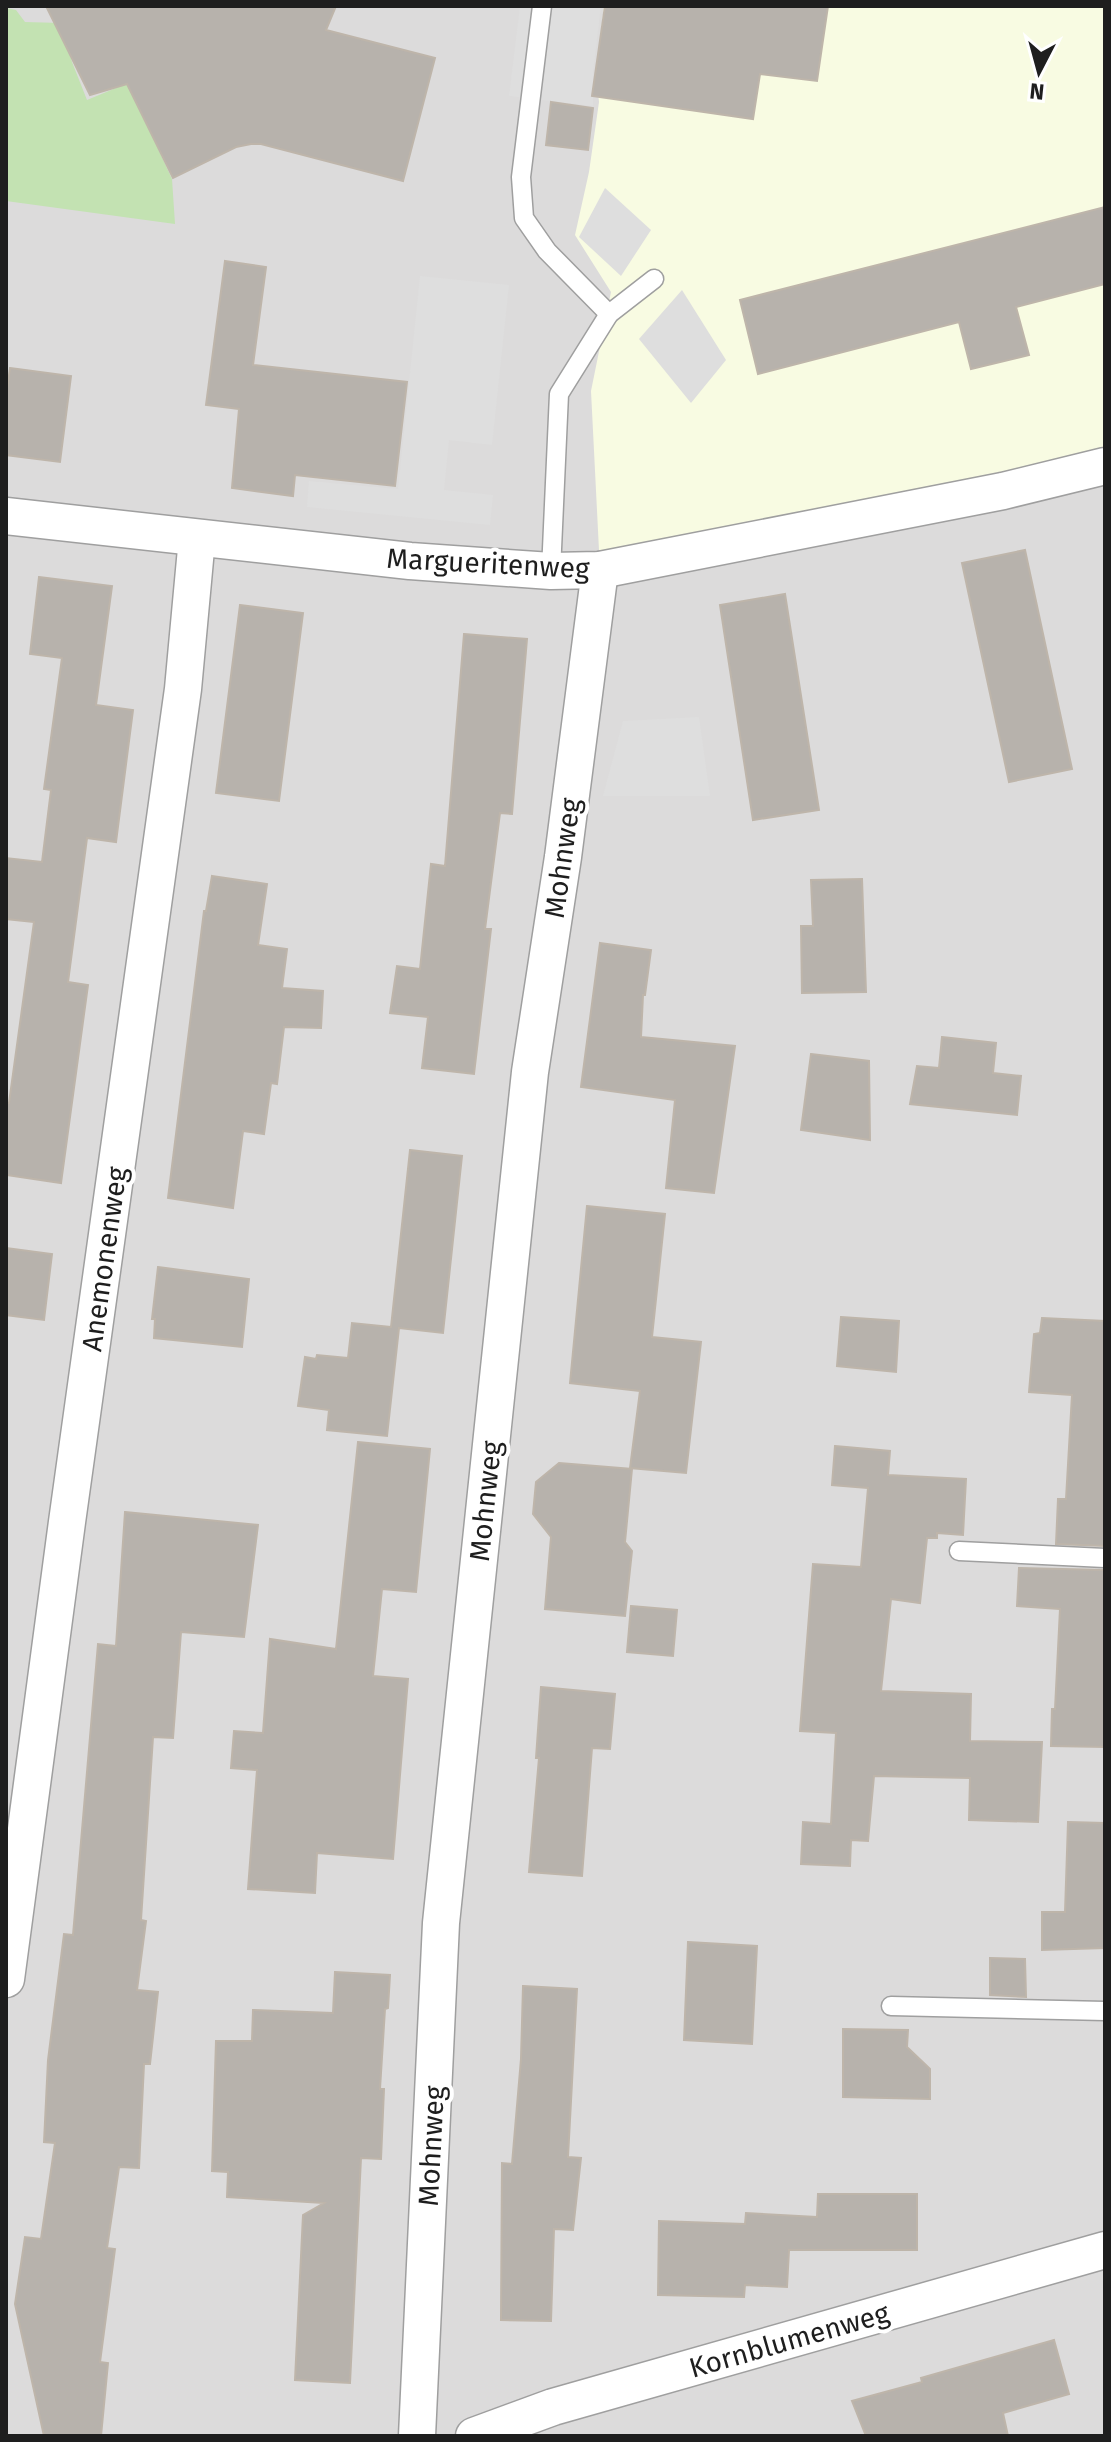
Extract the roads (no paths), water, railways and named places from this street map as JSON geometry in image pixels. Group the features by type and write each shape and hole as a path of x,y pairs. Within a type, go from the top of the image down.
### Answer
{"street":[{"name":"Margueritenweg","path":"6,516 410,561 551,571 600,570 1003,491 1105,466"},
{"name":"Anemonenweg","path":"6,1979 181,705 197,538"},
{"name":"Mohnweg","path":"417,2436 441,1923 530,1072 563,857 600,570"},
{"name":"Kornblumenweg","path":"474,2436 553,2407 1105,2250"}],"lane":[{"path":"542,6 521,177 524,218 547,251 609,314"},
{"path":"551,571 559,394 609,314 654,279"},
{"path":"959,1551 1105,1558"},
{"path":"891,2006 1105,2011"}]}
